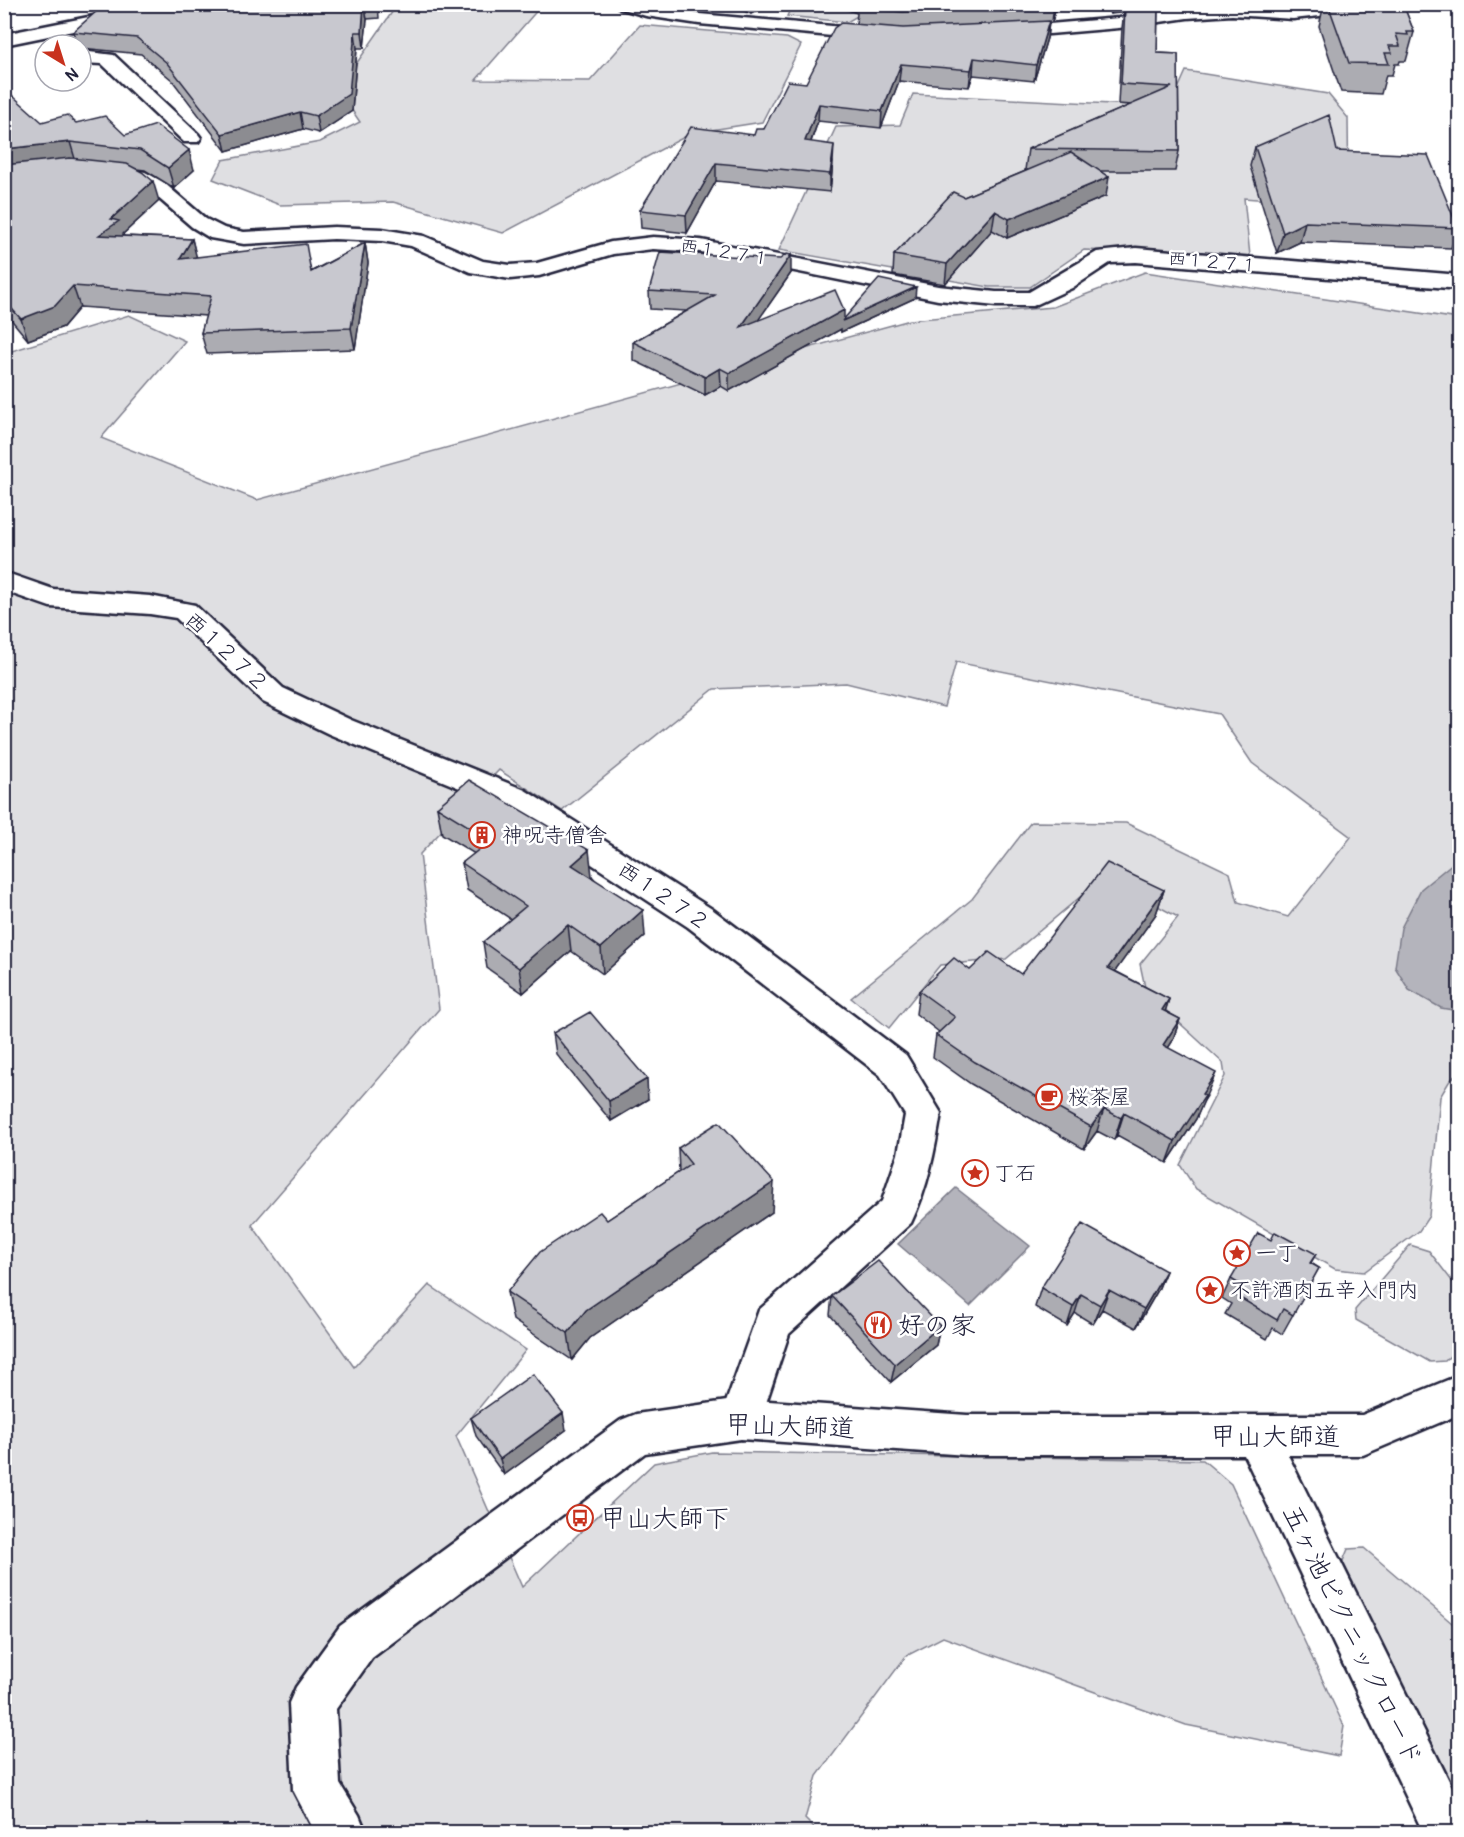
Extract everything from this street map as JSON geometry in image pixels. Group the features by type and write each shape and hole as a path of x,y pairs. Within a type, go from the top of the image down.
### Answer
{"street":[{"path":"65,33 181,4"},
{"path":"625,4 646,11 699,19 890,36"},
{"path":"1157,4 1172,16"},
{"path":"990,34 1044,31 1232,10 1302,14 1382,4"},
{"path":"4,40 33,39"},
{"path":"93,58 107,59 191,138"},
{"name":"西１２７１","path":"95,171 138,176 156,186 199,224 218,233 244,238 334,233 382,236 416,241 478,267 510,272 539,269 611,248 653,243 701,246 938,293 996,299 1033,299 1105,257 1136,255 1460,282"},
{"name":"西１２７２","path":"4,581 50,598 150,604 185,611 273,695 340,727 514,798 700,918 892,1065 923,1113 916,1154 898,1210 773,1323 741,1419"},
{"name":"甲山大師道","path":"342,1833 317,1790 312,1703 356,1642 636,1434 741,1419 967,1435 1257,1437 1363,1435 1460,1394"},
{"name":"五ヶ池ピクニックロード","path":"1257,1437 1449,1833"}],"shaded area":[{"path":"533,4 541,6 476,80 590,81 640,25 787,38 801,45 762,122 692,133 503,233 393,202 280,205 213,179 223,160 320,142 360,122 338,90 397,5"},
{"path":"792,5 876,5 847,22 787,16"},
{"path":"1186,71 1328,94 1348,118 1349,206 1244,198 1250,256 1084,250 1030,287 989,287 779,250 836,127 900,125 913,94 1170,107"},
{"path":"1145,272 1459,319 1460,1070 1440,1097 1429,1216 1419,1231 1364,1272 1335,1269 1196,1189 1180,1165 1225,1076 1223,1063 1146,992 1140,964 1178,917 1104,877 1006,959 940,965 889,1028 851,998 972,899 1031,822 1126,823 1230,873 1238,902 1288,917 1351,837 1252,763 1219,714 956,662 944,707 846,683 714,689 562,811 499,770 420,854 439,1009 252,1225 354,1367 429,1285 526,1350 456,1436 522,1587 654,1463 712,1452 1203,1460 1231,1484 1344,1726 1339,1756 1186,1725 943,1637 906,1656 817,1776 805,1819 818,1832 5,1832 5,353 129,315 185,341 101,438 257,500 910,320 1053,307"},
{"path":"1459,858 1459,1011 1441,1008 1409,990 1395,967 1401,928 1421,889"},
{"path":"956,1188 1030,1246 970,1306 898,1244"},
{"path":"1410,1245 1429,1251 1459,1290 1459,1347 1445,1361 1430,1362 1356,1320 1355,1310"},
{"path":"1364,1548 1459,1629 1459,1804 1340,1568 1348,1549"}],"building":[{"path":"131,4 364,4 362,32 355,32 349,94 316,116 300,112 222,134 167,63 137,38 73,32 97,11"},
{"path":"862,4 1054,4 903,12 857,8"},
{"path":"1328,4 1403,4 1414,32 1407,32 1408,35 1396,34 1400,46 1389,46 1392,53 1385,53 1389,64 1349,63"},
{"path":"1158,5 1157,53 1178,54 1179,151 1028,149 1172,87 1121,84 1125,9"},
{"path":"1049,21 1036,65 974,58 971,70 901,64 882,111 819,104 805,141 834,145 830,174 716,163 686,215 640,210 691,127 754,135 756,129 764,129 788,81 806,83 834,28 841,23 903,28"},
{"path":"4,88 42,122 67,115 76,123 105,116 125,135 156,125 189,150 168,168 140,150 70,142 4,149"},
{"path":"1329,115 1337,151 1428,155 1458,228 1305,222 1283,233 1255,147"},
{"path":"1071,152 1109,177 1009,219 995,211 947,264 894,255 953,192 964,197"},
{"path":"70,158 127,164 153,181 111,219 119,221 99,235 192,239 180,259 306,244 311,272 365,243 351,328 201,333 211,296 73,286 55,306 21,319 4,300 4,165"},
{"path":"660,252 780,259 787,254 791,255 741,327 835,290 844,310 729,373 720,368 705,377 633,342 715,295 649,291"},
{"path":"879,279 916,287 842,321"},
{"path":"469,780 589,850 572,865 643,910 601,948 568,925 519,968 483,942 526,906 462,863 491,840 437,807"},
{"path":"1107,863 1164,890 1108,968 1169,999 1162,1010 1180,1019 1163,1045 1216,1073 1202,1094 1205,1096 1175,1141 1124,1113 1121,1118 1104,1109 1091,1127 975,1062 936,1035 955,1017 919,991 954,958 970,970 989,952 1021,974"},
{"path":"590,1012 647,1079 609,1101 553,1033"},
{"path":"719,1122 774,1182 586,1310 568,1333 507,1292 540,1252 600,1212 607,1220 691,1164 678,1148"},
{"path":"1082,1224 1166,1271 1144,1309 1109,1290 1100,1305 1081,1294 1073,1307 1041,1288"},
{"path":"1275,1232 1316,1254 1310,1263 1319,1268 1293,1315 1283,1309 1277,1320 1235,1295 1241,1285 1231,1279 1258,1233 1271,1240"},
{"name":"好の家","path":"878,1261 940,1326 895,1364 832,1296"},
{"path":"533,1374 563,1413 500,1459 471,1418"}],"place":[{"name":"神呪寺僧舎","path":"482,835"},
{"name":"桜茶屋","path":"1049,1097"},
{"name":"丁石","path":"975,1173"},
{"name":"一丁","path":"1237,1253"},
{"name":"不許酒肉五辛入門内","path":"1210,1290"},
{"name":"好の家","path":"878,1325"},
{"name":"甲山大師下","path":"580,1518"}]}
